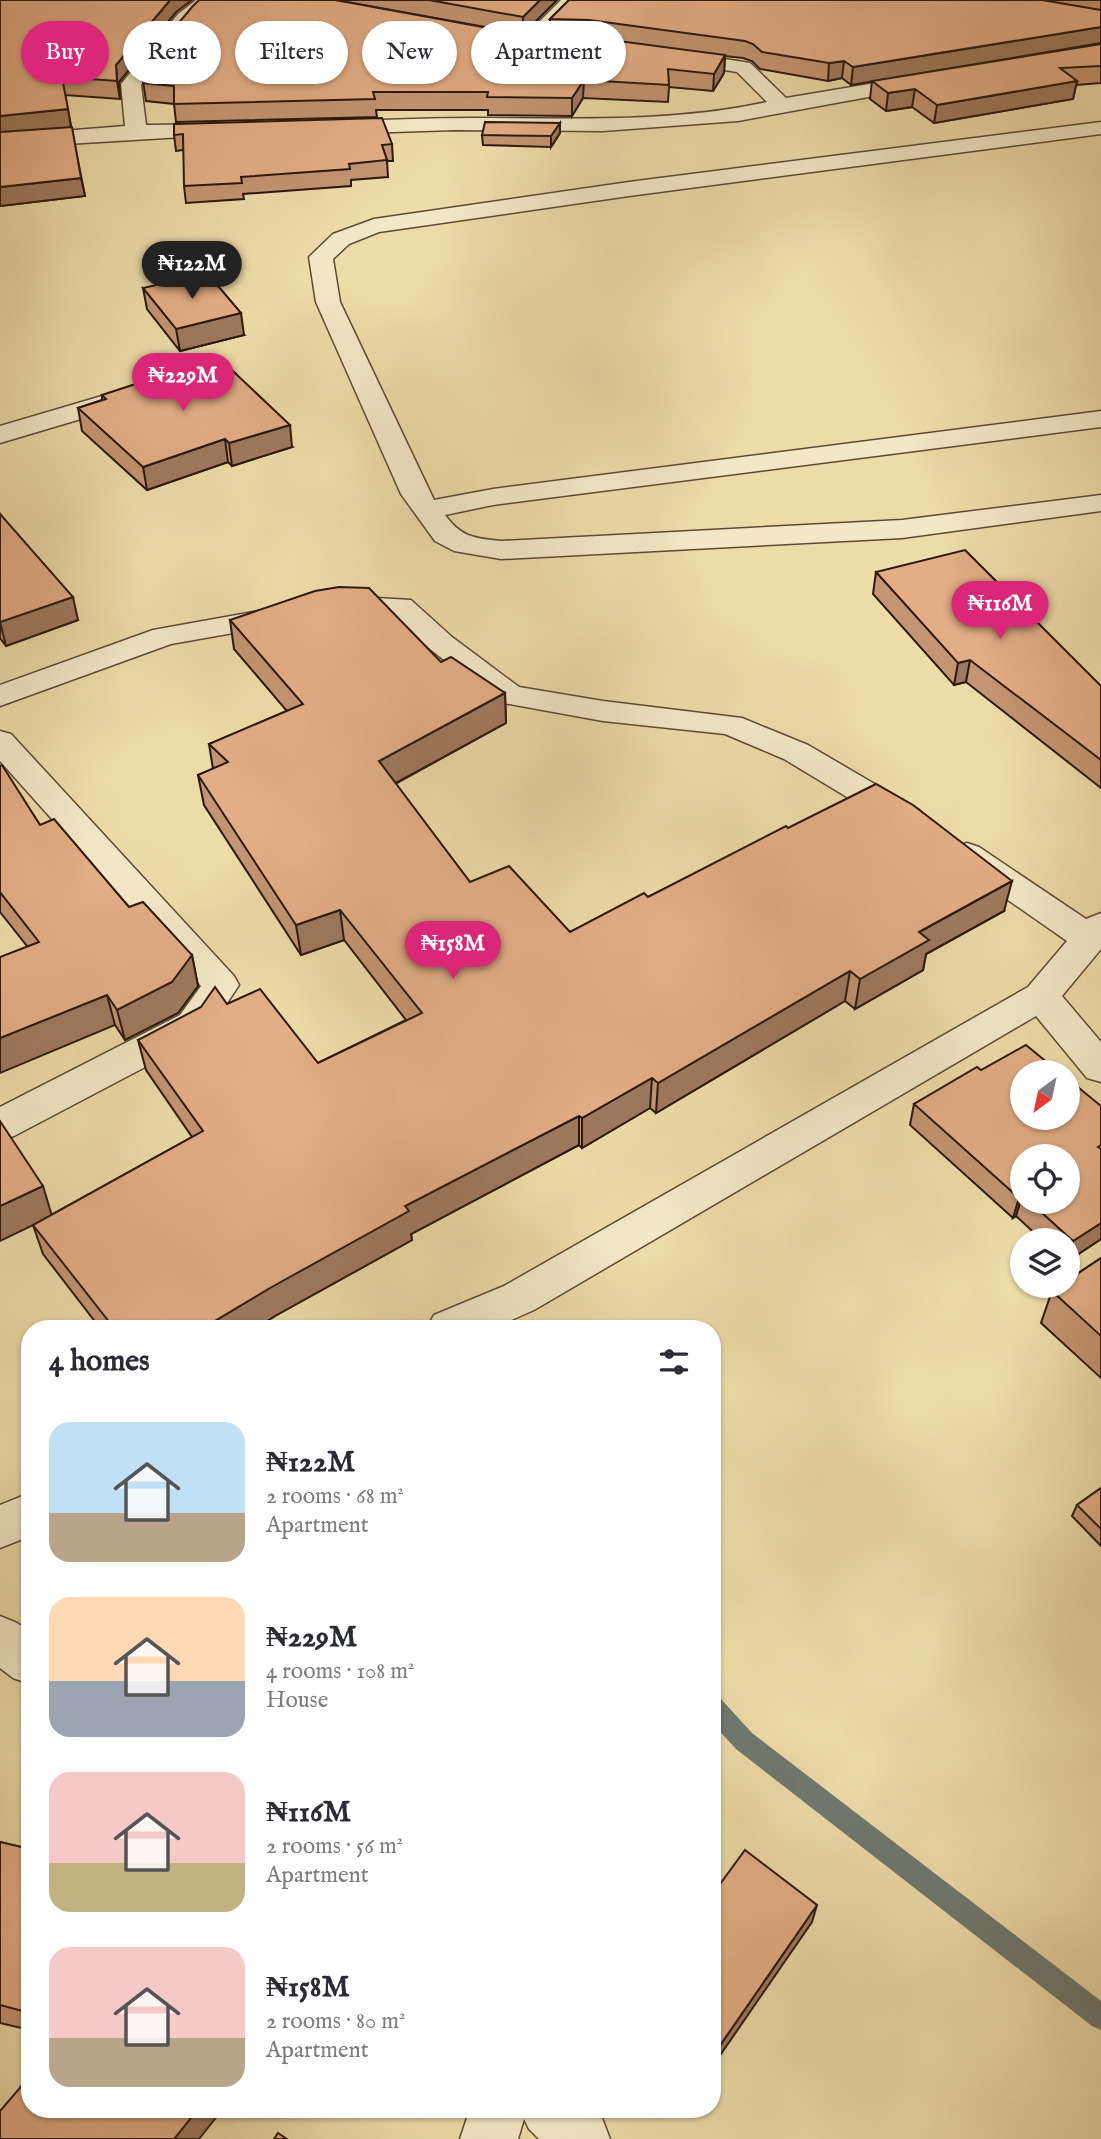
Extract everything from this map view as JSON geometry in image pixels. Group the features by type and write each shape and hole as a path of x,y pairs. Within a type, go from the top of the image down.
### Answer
{"street":[{"path":"136,132 131,83 185,18 208,0"},
{"path":"551,21 572,0"},
{"path":"651,54 743,67 781,105"},
{"path":"307,129 454,124 603,125 738,115 781,105 941,78"},
{"path":"1101,128 629,189 374,226 341,239 321,257 328,302 415,494 445,535 464,545 501,550 902,529 1101,503"},
{"path":"0,142 136,132 241,130"},
{"path":"0,435 144,392"},
{"path":"427,510 493,497 1101,419"},
{"path":"0,696 164,636 342,605 400,606 441,643 509,695 603,711 731,725 796,752 1096,932 1041,996 519,1298 468,1320"},
{"path":"0,741 221,985 193,1025 0,1125"},
{"path":"1041,996 1101,1068"},
{"path":"0,1527 21,1518"},
{"path":"0,1639 21,1654"},
{"path":"489,2139 496,2118"},
{"path":"559,2118 581,2139"}],"building":[{"path":"0,0 170,0 153,21 123,21 123,57 116,65 117,81 109,80 109,21 21,21 21,84 63,84 68,109 0,116"},
{"path":"199,0 335,0 450,21 362,21 362,84 457,84 457,22 471,25 471,84 581,84 572,98 487,97 488,92 373,92 375,99 174,104 174,86 153,84 221,84 221,21 180,21"},
{"path":"429,0 540,0 523,17"},
{"path":"569,0 1042,0 1101,10 1101,27 853,67 844,61 829,63 762,52 745,41 626,25 626,21 550,19"},
{"path":"626,42 725,55 714,74 668,69 669,85 626,82"},
{"path":"1101,44 1101,66 1060,68 1077,81 937,105 915,89 888,93 872,81"},
{"path":"382,118 392,144 382,145 387,160 349,164 350,169 241,177 242,183 184,186 183,134 174,135 174,124"},
{"path":"485,122 560,123 551,136 482,135"},
{"path":"72,127 81,178 0,187 0,132"},
{"path":"207,273 241,313 176,329 143,288"},
{"path":"218,357 290,425 229,443 225,439 143,467 78,408 106,399 102,395"},
{"path":"0,514 73,597 0,622"},
{"path":"965,550 1101,686 1101,760 970,660 958,663 876,572"},
{"path":"339,587 369,588 441,662 451,657 505,693 379,761 470,882 509,866 570,932 644,893 648,897 786,826 788,828 876,784 913,805 1012,881 919,932 929,940 860,979 850,971 658,1083 652,1078 582,1118 579,1116 405,1206 409,1211 216,1320 108,1320 33,1225 203,1131 138,1040 201,1007 215,987 227,1004 260,989 318,1063 422,1013 340,910 296,925 198,775 228,762 209,744 303,704 230,620 315,591"},
{"path":"2,765 40,825 54,819 129,907 143,902 192,955 172,982 117,1010 107,995 0,1038 0,957 39,942 0,892"},
{"path":"1026,1045 1044,1060 1010,1060 1010,1130 1080,1130 1080,1089 1101,1106 1101,1145 1098,1147 1101,1149 1101,1223 1080,1236 1080,1228 1059,1228 1043,1214 1080,1214 1080,1144 1010,1144 1010,1190 914,1104 977,1067 981,1070"},
{"path":"0,1121 43,1186 0,1206"},
{"path":"1101,1258 1101,1336 1060,1298 1080,1298 1080,1272"},
{"path":"1101,1488 1101,1529 1077,1505"},
{"path":"0,1842 21,1847 21,2011 0,2005"},
{"path":"745,1850 817,1905 721,2044 721,1883"},
{"path":"21,2086 21,2118 191,2118 174,2139 0,2139 0,2111"},
{"path":"278,2133 287,2139 274,2139"}],"waterway":[{"path":"721,1716 744,1741 1101,2017"}]}
